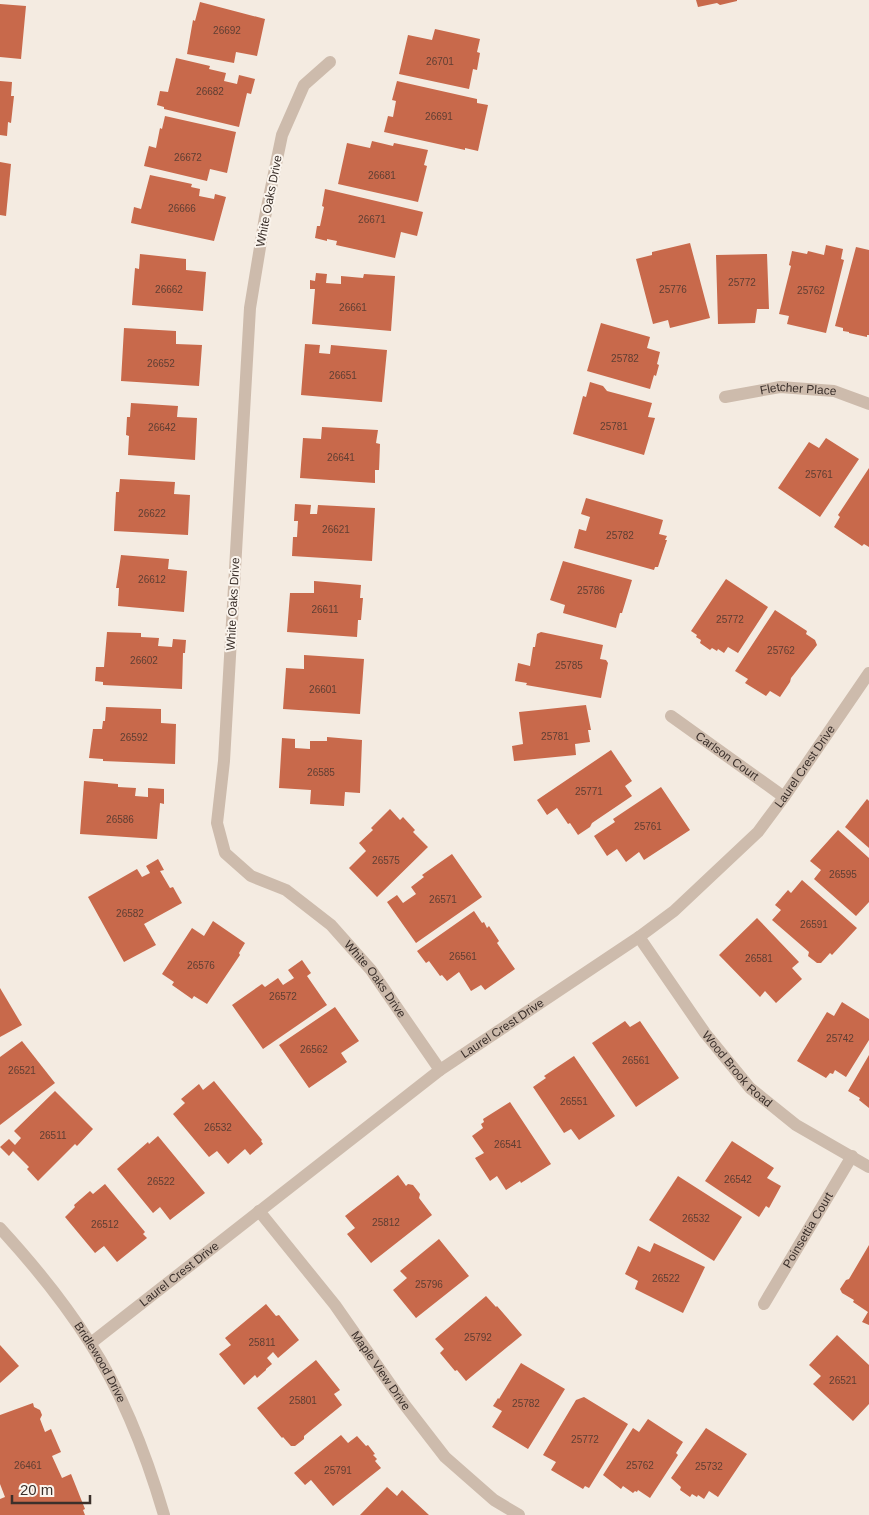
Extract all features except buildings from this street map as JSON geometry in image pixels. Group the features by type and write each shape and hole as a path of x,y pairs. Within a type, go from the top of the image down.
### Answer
{"street":[{"name":"White Oaks Drive","path":"330,62 304,85 282,135 265,217 250,308 224,760 217,823 225,853 251,876 286,890 331,925 371,970 440,1070"},
{"name":"Fletcher Place","path":"725,397 780,387 834,391 869,404"},
{"name":"Laurel Crest Drive","path":"91,1343 440,1070 639,937 674,911 758,832 869,673"},
{"name":"Carlson Court","path":"670,716 784,797"},
{"name":"Wood Brook Road","path":"639,937 705,1033 750,1088 796,1125 869,1167"},
{"name":"Poinsettia Court","path":"764,1304 852,1156"},
{"name":"Maple View Drive","path":"259,1211 335,1305 404,1404 445,1457 494,1500 519,1515"},
{"name":"Bridlewood Drive","path":"0,1228 26,1257 91,1343 110,1378 149,1465 164,1515"}]}
